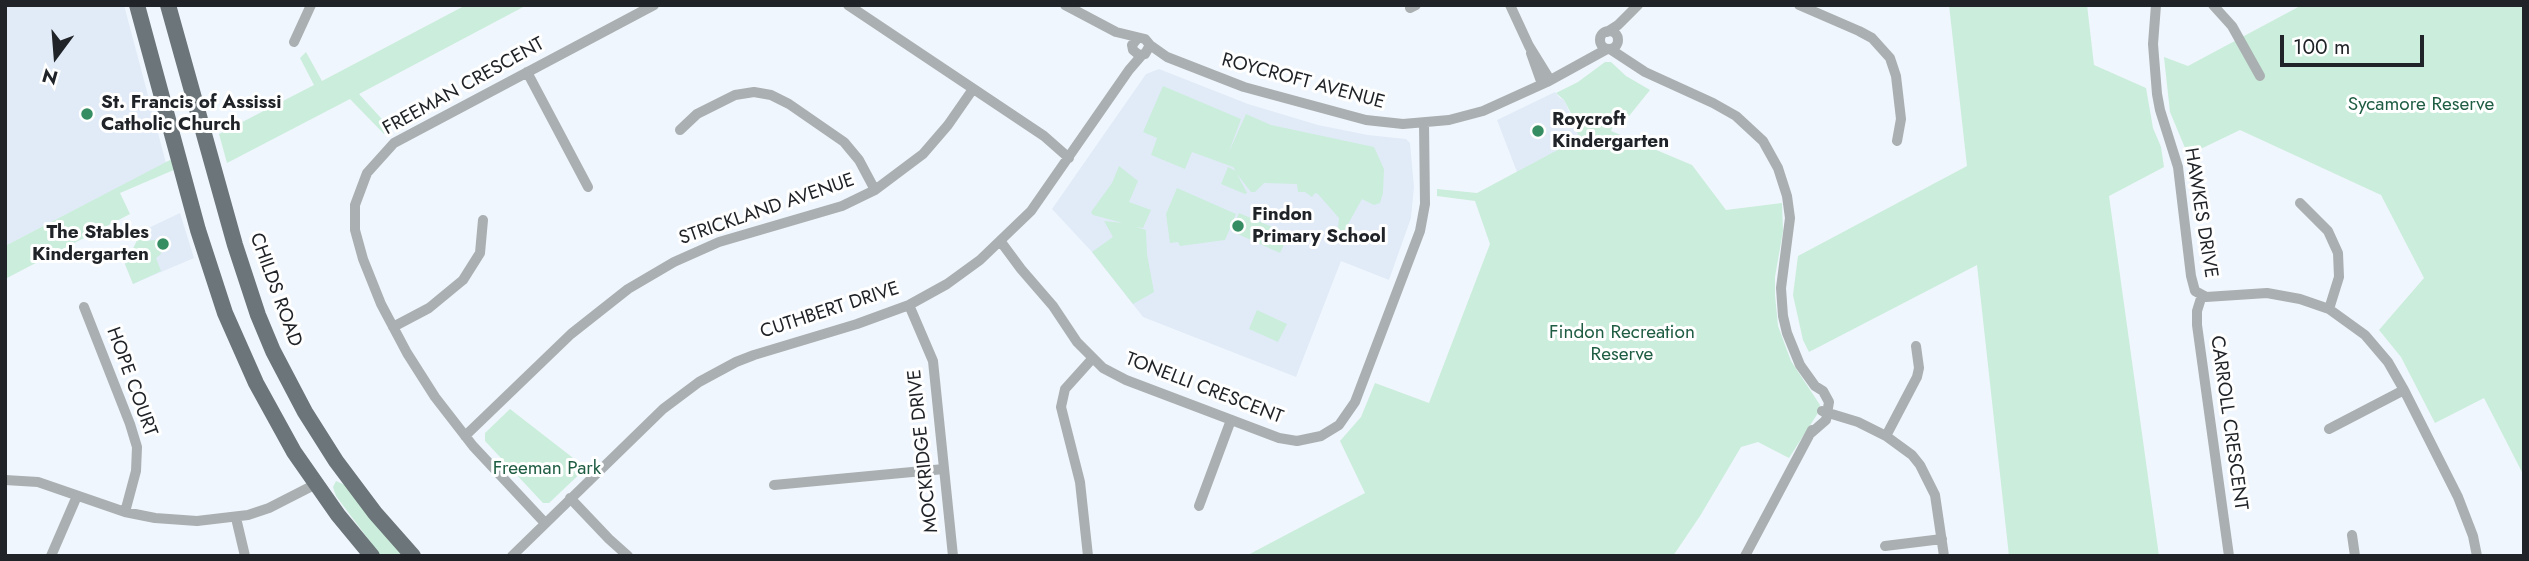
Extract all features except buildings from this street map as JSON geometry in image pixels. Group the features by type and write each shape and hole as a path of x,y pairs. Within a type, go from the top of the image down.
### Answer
{"main road":[{"path":"137,5 198,230 225,313 276,422 314,481 372,556"},
{"name":"CHILDS ROAD","path":"169,5 235,245 258,315 289,383 338,464 375,513 413,556"},
{"path":"314,481 338,464"}],"street":[{"path":"294,43 311,5"},
{"name":"FREEMAN CRESCENT","path":"545,523 494,471 422,377 393,327 363,259 355,230 355,205 367,173 394,143 654,5"},
{"path":"848,5 1044,136 1056,141 1071,155"},
{"path":"1065,5 1115,32 1145,39 1150,45 1147,53 1138,53 1115,32"},
{"path":"1510,5 1546,82"},
{"name":"ROYCROFT AVENUE","path":"1138,53 1167,57 1244,87 1350,116 1385,123 1421,123 1449,120 1483,111 1546,82 1610,42 1618,25 1639,5"},
{"path":"1799,5 1872,38 1889,58 1896,76 1901,119 1897,141"},
{"name":"HAWKES DRIVE","path":"2156,5 2154,61 2160,110 2178,167 2193,287 2202,295 2211,297 2267,293 2300,299 2329,309 2354,325 2378,348 2404,390 2458,497 2473,536 2477,556"},
{"path":"2213,5 2232,26 2260,76"},
{"path":"1137,39 1132,45 1138,53"},
{"path":"1610,42 1645,72 1736,116 1754,131 1771,154 1784,183 1789,207 1789,229 1781,288 1783,316 1800,365 1815,386 1827,412"},
{"name":"ROYCROFT AVENUE","path":"1150,45 1167,57"},
{"name":"CUTHBERT DRIVE","path":"512,556 681,393 714,373 754,355 858,324 909,305 947,284 998,244 1031,211 1138,53"},
{"path":"527,72 588,187"},
{"name":"STRICKLAND AVENUE","path":"465,436 587,319 649,275 719,242 833,209 875,190 923,154 948,125 973,89"},
{"path":"680,130 697,114 735,95 754,92 771,95 789,104 844,142 859,160 875,190"},
{"name":"TONELLI CRESCENT","path":"998,244 1053,306 1091,359 1103,368 1126,380 1279,438 1297,441 1321,436 1345,418 1359,391 1420,231 1425,204 1421,123"},
{"path":"2300,203 2328,231 2338,253 2337,287 2329,309"},
{"path":"393,327 429,309 463,281 480,253 483,220"},
{"name":"CARROLL CRESCENT","path":"2202,295 2197,311 2197,329 2229,556"},
{"name":"MOCKRIDGE DRIVE","path":"909,305 933,361 953,556"},
{"name":"HOPE COURT","path":"83,307 134,436 137,461 125,512"},
{"path":"1886,436 1917,377 1919,368 1916,346"},
{"path":"1088,556 1080,482 1060,407 1065,389 1091,359"},
{"path":"2329,429 2404,390"},
{"path":"1745,556 1811,433 1827,412 1844,411 1912,455 1926,475 1938,505 1944,556"},
{"path":"1199,506 1231,420"},
{"path":"774,485 944,469"},
{"path":"5,480 38,482 125,512 175,521 236,518 269,508 314,481"},
{"path":"51,556 77,496"},
{"path":"570,498 628,556"},
{"path":"236,518 245,556"},
{"path":"2353,535 2356,556"},
{"path":"1885,546 1942,539"}],"shaded area":[{"path":"5,5 124,5 166,163 5,246"},
{"name":"Findon Primary School","path":"1159,69 1248,104 1318,125 1406,139 1410,143 1414,187 1411,218 1389,280 1341,261 1296,377 1143,317 1092,252 1052,209 1146,74"},
{"name":"Roycroft Kindergarten","path":"1555,92 1564,100 1581,138 1517,172 1497,120"},
{"name":"The Stables Kindergarten","path":"180,213 194,258 133,284 125,264 142,231"}],"green space":[{"path":"466,5 527,5 359,94 391,129 384,134 350,99 227,163 219,134 314,85 300,58 306,52 322,81"},
{"path":"1949,5 2087,5 2094,65 2146,88 2164,167 2109,196 2159,556 2009,556 1977,265 1809,352 1803,340 1793,295 1798,256 1967,166"},
{"name":"Sycamore Reserve","path":"2302,5 2524,5 2524,476 2484,398 2435,423 2401,357 2379,330 2424,278 2381,195 2240,130 2188,155 2170,112 2164,57 2188,66"},
{"name":"Findon Recreation Reserve","path":"1605,62 1611,62 1626,76 1650,90 1629,116 1614,123 1611,131 1692,165 1726,210 1782,203 1783,231 1775,277 1778,326 1791,361 1820,405 1818,413 1789,458 1758,442 1741,447 1673,556 1246,556 1365,493 1340,441 1361,417 1375,383 1429,403 1490,244 1475,201 1437,196 1437,189 1477,193 1580,138 1574,127 1576,123 1564,100 1556,93 1578,82"},
{"path":"1163,86 1241,119 1228,154 1246,114 1271,125 1374,147 1384,169 1380,203 1374,205 1362,199 1343,233 1338,228 1339,218 1318,194 1315,193 1312,197 1305,192 1298,192 1297,184 1264,183 1255,192 1251,192 1237,174 1247,193 1245,194 1221,184 1228,167 1236,171 1233,167 1192,152 1185,169 1151,155 1157,138 1143,132"},
{"path":"170,160 175,162 176,169 120,193 130,214 5,279 5,246"},
{"path":"1119,166 1138,181 1129,202 1151,210 1143,228 1136,227 1146,230 1154,292 1133,304 1092,252 1113,237 1104,221 1123,223 1093,215 1091,212 1112,183"},
{"path":"1177,188 1236,214 1225,240 1180,246 1178,242 1170,243 1166,214"},
{"path":"1239,213 1289,234 1280,253 1231,231"},
{"path":"142,231 146,241 156,240 160,244 161,254 156,258 161,271 133,284 125,264"},
{"path":"1257,310 1287,324 1278,342 1249,329"},
{"name":"Freeman Park","path":"510,409 586,468 549,503 543,503 485,441 485,433"},
{"path":"336,481 345,485 406,556 381,556 336,496 333,487"}],"place":[{"name":"St. Francis of Assissi Catholic Church","path":"87,114"},
{"name":"Roycroft Kindergarten","path":"1538,131"},
{"name":"Findon Primary School","path":"1238,226"},
{"name":"The Stables Kindergarten","path":"163,244"}]}
